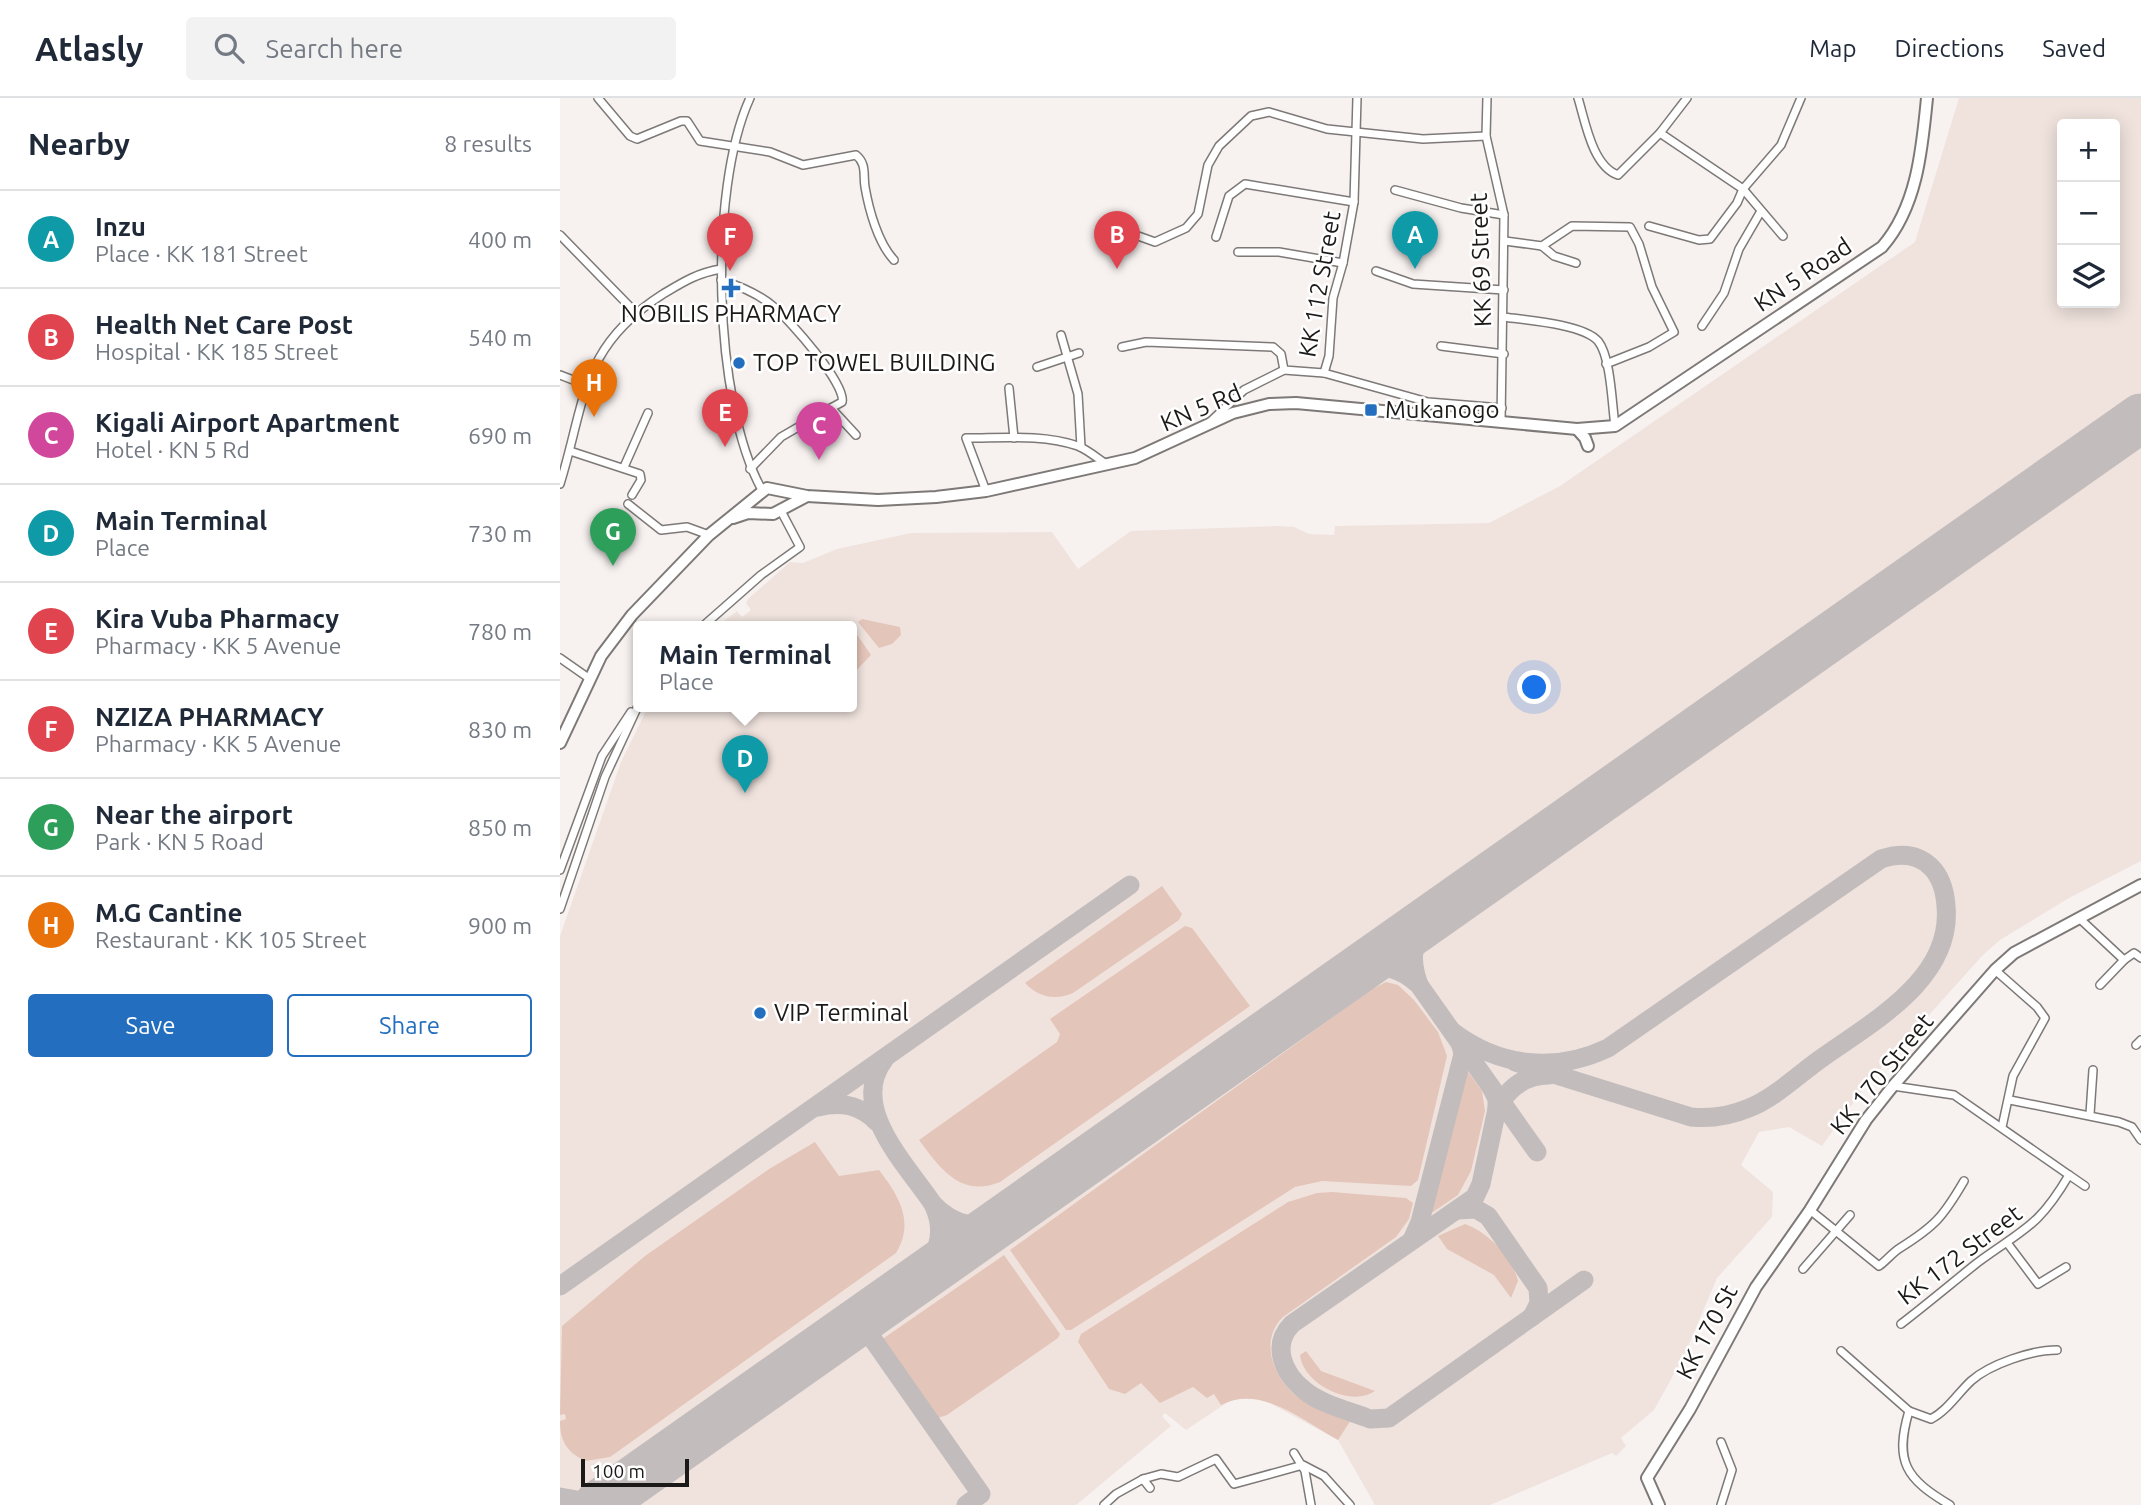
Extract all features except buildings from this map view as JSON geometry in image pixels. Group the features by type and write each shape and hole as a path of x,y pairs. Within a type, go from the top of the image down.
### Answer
{"main road":[{"name":"KN 5 Road","path":"1615,426 1882,247 1899,227 1910,196 1922,146 1927,98"},
{"name":"KN 5 Rd","path":"761,492 776,489 807,496 877,499 936,497 986,491 1107,465 1145,454 1233,413 1269,404 1310,404 1577,429 1615,426"},
{"path":"1577,429 1588,446"},
{"path":"776,489 782,496 781,508"},
{"path":"761,492 758,507 765,513"},
{"path":"560,743 601,656 632,615 709,535 761,492"},
{"name":"KN 5 Rd","path":"724,522 748,513 773,514 807,496"},
{"name":"KK 170 Street","path":"1810,1210 1866,1119 1995,970 2027,945 2118,894 2141,885"},
{"name":"KK 170 St","path":"1659,1505 1647,1478 1690,1409 1756,1287 1810,1210"}],"street":[{"path":"598,98 630,136 637,139 687,121 700,141 771,152 796,163 812,166 852,156 859,158 881,242 894,260"},
{"path":"750,98 734,148 721,280 726,349 736,416 750,469 761,492"},
{"name":"KK 112 Street","path":"1324,373 1329,356 1333,298 1343,263 1354,202 1357,98"},
{"name":"KK 69 Street","path":"1487,98 1486,136 1504,215 1501,423"},
{"path":"1578,98 1591,145 1615,174 1624,170 1687,98"},
{"path":"1649,226 1705,241 1732,211 1744,189 1781,145 1801,98"},
{"path":"1127,232 1155,242 1186,228 1198,214 1208,166 1219,146 1251,116 1269,113 1327,129 1423,139 1486,136"},
{"path":"1660,132 1744,189 1783,236"},
{"name":"KK 112 Street","path":"1216,237 1229,196 1240,186 1252,184 1354,202"},
{"path":"1395,190 1461,208 1504,215"},
{"path":"1702,326 1724,293 1739,249 1761,211"},
{"path":"1542,246 1572,226 1628,225 1633,230 1652,287 1674,332 1649,348 1606,364"},
{"path":"560,235 636,313"},
{"path":"1505,241 1542,246 1554,256 1576,263"},
{"path":"1238,252 1279,252 1343,263"},
{"path":"560,483 586,385 597,357 636,313 692,275 721,269"},
{"path":"1376,271 1413,284 1504,290"},
{"path":"721,280 741,286 773,306 792,323 835,381 843,400 781,437 750,469"},
{"path":"1503,317 1580,331 1597,340 1606,364 1615,426"},
{"path":"1061,335 1078,394 1081,447"},
{"path":"1122,346 1146,342 1273,347 1281,354 1284,370"},
{"path":"1441,346 1504,354"},
{"path":"1037,367 1079,353"},
{"path":"1208,424 1244,390 1284,370 1324,373 1428,402 1502,408"},
{"path":"560,375 586,385"},
{"path":"1009,388 1014,438"},
{"path":"1406,415 1407,396"},
{"path":"831,408 856,435"},
{"path":"624,467 648,414"},
{"path":"986,491 966,438 1046,439 1081,447 1107,465"},
{"path":"570,451 624,467 642,477 632,495"},
{"path":"628,504 661,530 687,527 709,535"},
{"path":"709,621 761,575 800,547 781,508"},
{"path":"560,658 590,678"},
{"path":"560,870 602,756 633,711"},
{"path":"560,909 606,777 634,712"},
{"path":"2079,918 2124,960"},
{"path":"2100,985 2124,960 2138,956 2141,946"},
{"path":"1995,970 2037,1007 2045,1018 2018,1066 2002,1127"},
{"path":"2090,1114 2093,1070"},
{"path":"1893,1086 1954,1095 2002,1127 2048,1163 2085,1186"},
{"path":"2010,1100 2090,1114 2132,1127 2141,1140"},
{"name":"KK 172 Street","path":"1901,1324 1990,1254 2032,1227 2051,1206 2069,1175"},
{"path":"1810,1210 1879,1266 1900,1248 1919,1239 1940,1219 1964,1181"},
{"path":"1803,1269 1850,1215"},
{"path":"2008,1244 2038,1283 2066,1267"},
{"path":"1841,1351 1909,1411 1931,1419 1973,1379 1989,1369 2042,1351 2057,1350"},
{"path":"1909,1411 1901,1438 1910,1473 1916,1482 1950,1505"},
{"path":"1721,1442 1732,1470 1721,1505"},
{"path":"1294,1453 1303,1465 1324,1476 1350,1505"},
{"path":"1104,1505 1116,1494 1143,1479 1161,1474 1178,1477 1216,1459 1234,1484 1303,1465"},
{"path":"1303,1465 1311,1505"},
{"path":"1143,1479 1150,1488"}],"shaded area":[{"path":"1959,98 2141,98 2141,861 2069,898 2000,940 1982,956 1867,1084 1822,1146 1789,1127 1759,1132 1741,1165 1773,1192 1772,1217 1717,1278 1684,1356 1654,1410 1621,1438 1626,1446 1616,1456 1612,1453 1490,1505 1375,1505 1338,1440 1264,1400 1252,1397 1231,1400 1186,1430 1165,1413 1162,1416 1171,1426 1076,1505 560,1505 560,936 621,762 646,712 857,712 857,621 724,621 737,611 742,617 751,610 746,603 748,599 790,562 803,563 837,549 911,533 1052,532 1078,569 1131,531 1280,526 1294,527 1309,534 1334,535 1335,526 1489,523 1560,486 1915,242"},
{"path":"862,619 900,627 901,635 892,644 879,648 858,622"},
{"path":"857,635 871,655 857,670"},
{"path":"1162,886 1182,914 1179,920 1073,993 1060,997 1047,996 1035,992 1025,983"},
{"path":"1185,926 1192,928 1250,1006 1000,1182 973,1186 952,1178 943,1170 919,1140 1057,1042 1060,1034 1050,1019"},
{"path":"1386,982 1398,985 1414,1000 1438,1032 1447,1056 1418,1180 1411,1186 1322,1181 1295,1187 1071,1330 1066,1330 1010,1250 1372,989"},
{"path":"1466,1069 1482,1091 1485,1111 1471,1171 1458,1195 1430,1214"},
{"path":"815,1142 839,1176 879,1170 902,1210 904,1231 896,1253 610,1457 586,1461 574,1454 566,1446 560,1428 560,1421 566,1419 565,1414 560,1415 562,1326 645,1256 769,1169"},
{"path":"1317,1193 1406,1198 1413,1203 1409,1219 1396,1237 1283,1317 1272,1336 1272,1358 1287,1387 1307,1403 1351,1420 1338,1440 1296,1415 1266,1402 1236,1400 1221,1405 1214,1394 1207,1398 1193,1387 1160,1403 1141,1383 1125,1394 1109,1389 1078,1342 1081,1334 1288,1202"},
{"path":"1465,1224 1490,1239 1510,1263 1518,1281 1511,1298 1494,1275 1447,1249 1438,1236"},
{"path":"1004,1255 1060,1334 947,1415 935,1419 881,1340"},
{"path":"1306,1351 1321,1371 1375,1391 1354,1397 1342,1395 1319,1384 1303,1366 1300,1355"}],"taxiway":[{"path":"1453,1032 1471,1044 1509,1059 1548,1063 1588,1056 1608,1048 1881,859 1901,855 1920,859 1931,867 1940,880 1946,906 1945,932 1936,956 1922,977 1883,1015 1776,1093 1749,1108 1720,1116 1691,1117 1515,1062"},
{"path":"560,1286 1130,885"},
{"path":"1419,985 1414,966 1414,949 1420,934 1432,918"},
{"path":"1358,970 1391,968 1405,974 1419,985 1537,1152"},
{"path":"1412,1240 1420,1222 1463,1054 1460,1042"},
{"path":"884,1060 875,1078 873,1097 877,1116 897,1154 933,1204 950,1218 967,1224 986,1224 1006,1217"},
{"path":"1497,1109 1506,1095 1524,1080 1549,1075"},
{"path":"1492,1089 1497,1099 1497,1109 1481,1184 1475,1197 1292,1324 1282,1341 1285,1367 1297,1383 1318,1399 1370,1419 1389,1418 1584,1280"},
{"path":"818,1107 835,1104 850,1106 871,1116 877,1122"},
{"path":"917,1280 930,1263 938,1245 940,1227 934,1206"},
{"path":"1458,1210 1476,1209 1488,1216 1538,1288 1539,1303 1532,1317"},
{"path":"860,1321 981,1494 966,1505"},
{"path":"560,1497 583,1501 611,1496"}],"runway":[{"path":"598,1505 2141,418"}],"place":[{"name":"Health Net Care Post","path":"1117,269"},
{"name":"Inzu","path":"1415,269"},
{"name":"NZIZA PHARMACY","path":"730,271"},
{"name":"NOBILIS PHARMACY","path":"731,288"},
{"name":"TOP TOWEL BUILDING","path":"739,363"},
{"name":"Mukanogo","path":"1371,410"},
{"name":"M.G Cantine","path":"594,417"},
{"name":"Kira Vuba Pharmacy","path":"725,447"},
{"name":"Kigali Airport Apartment","path":"819,460"},
{"name":"Near the airport","path":"613,566"},
{"name":"Main Terminal","path":"745,793"},
{"name":"VIP Terminal","path":"760,1013"}]}
